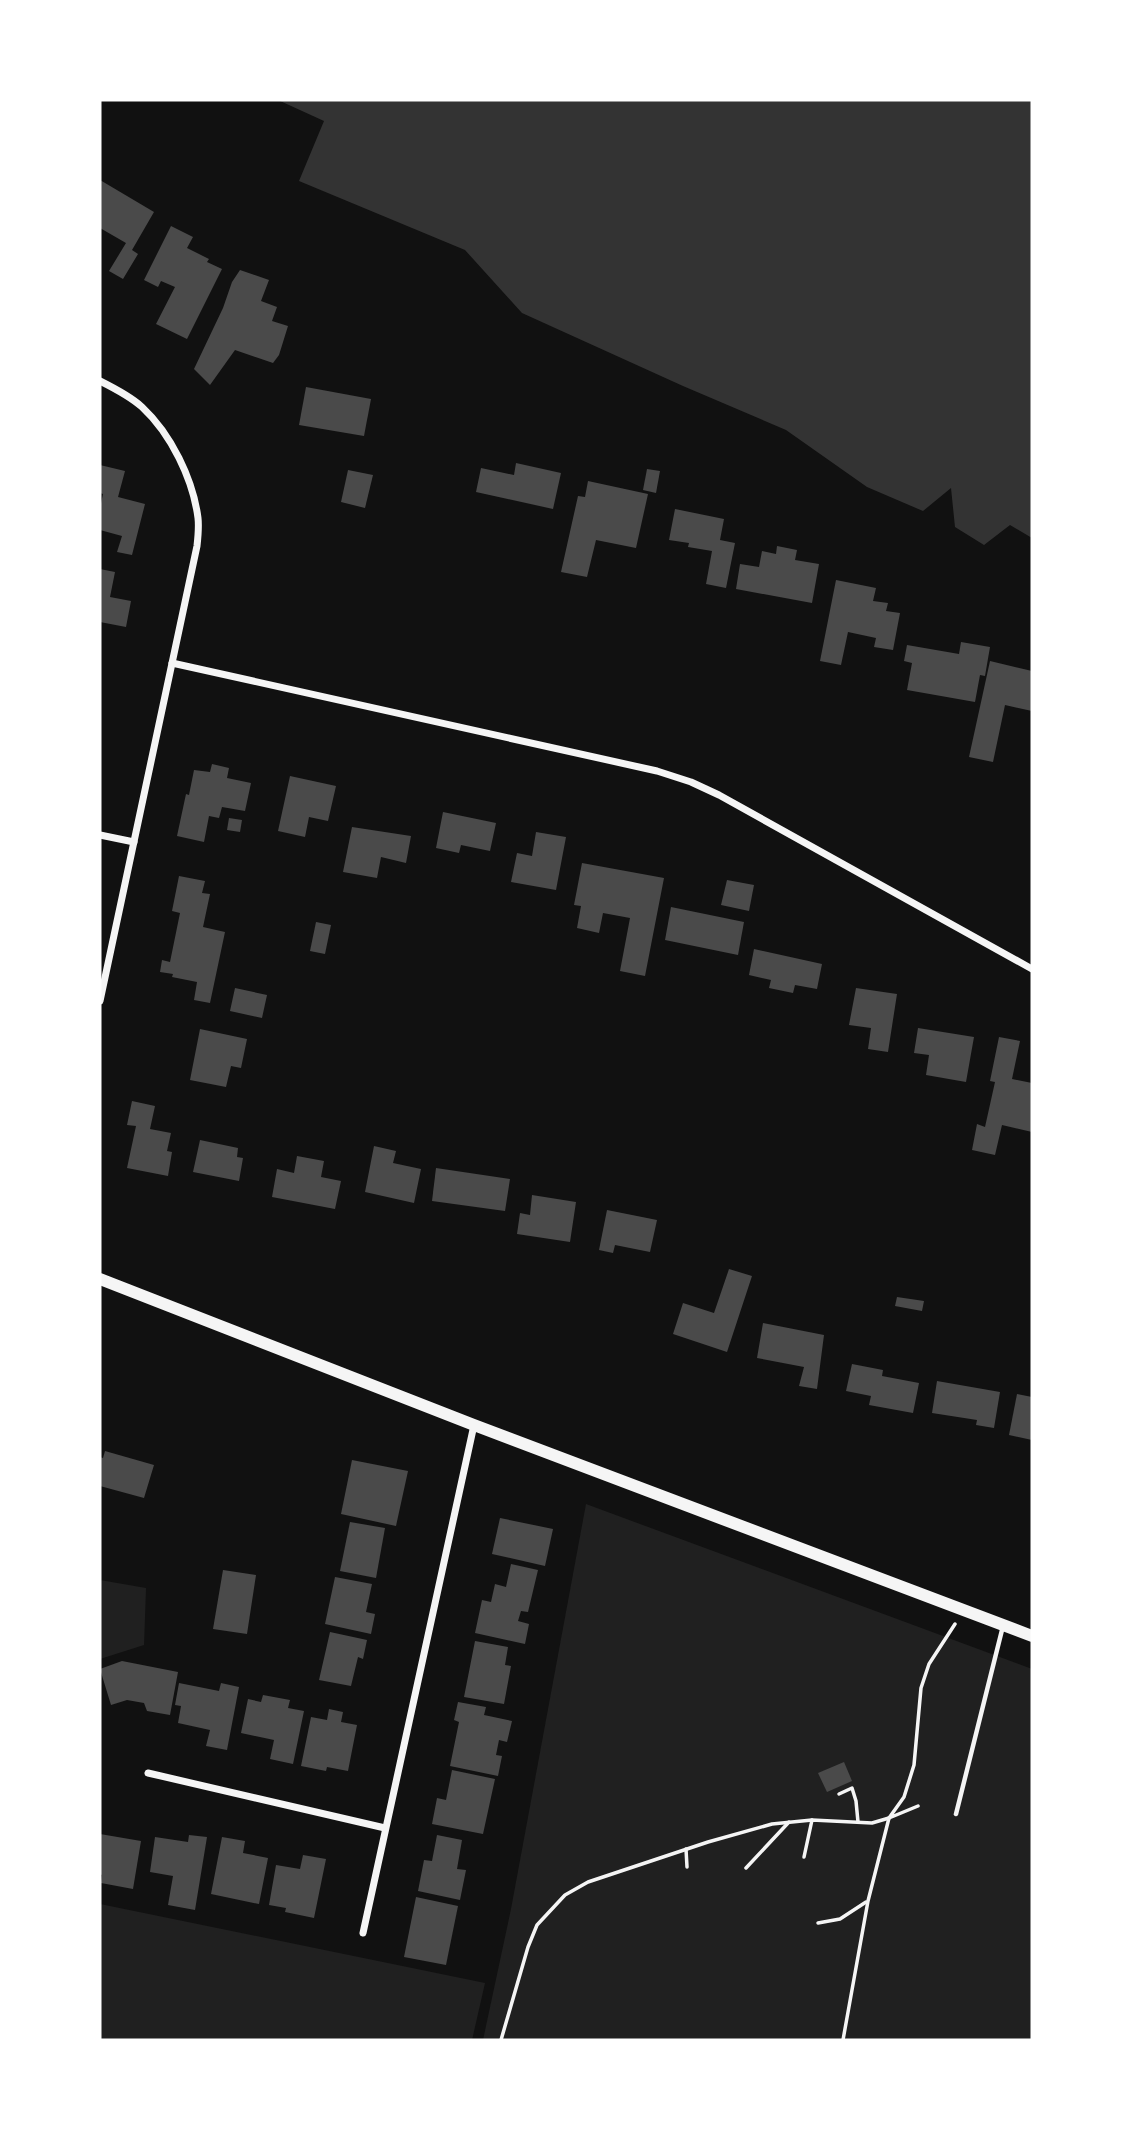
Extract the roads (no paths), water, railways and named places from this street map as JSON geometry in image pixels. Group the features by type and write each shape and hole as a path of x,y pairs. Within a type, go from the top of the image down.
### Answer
{"main road":[{"path":"100,1279 474,1425 1032,1636"}],"street":[{"path":"100,381 141,406 161,429 180,462 193,495 198,520 197,546 100,1001"},
{"path":"172,663 657,771 691,782 719,794 1032,969"},
{"path":"100,835 134,842"},
{"path":"363,1933 474,1425"},
{"path":"148,1773 385,1828"}],"lane":[{"path":"956,1814 1004,1626"}]}
